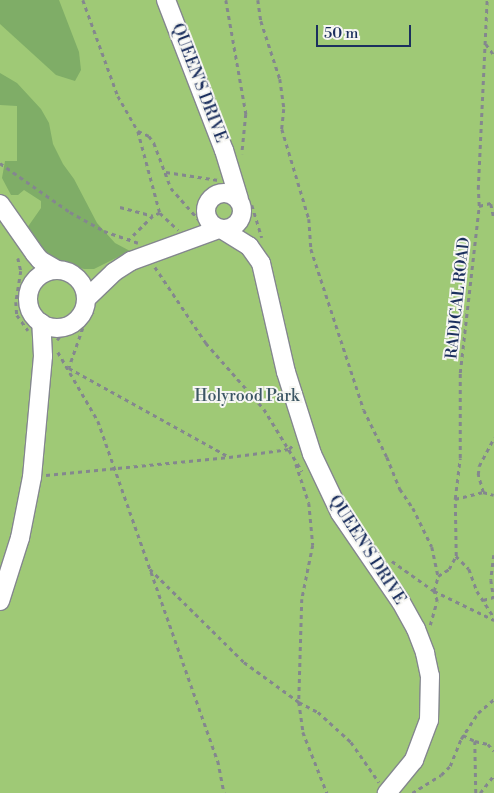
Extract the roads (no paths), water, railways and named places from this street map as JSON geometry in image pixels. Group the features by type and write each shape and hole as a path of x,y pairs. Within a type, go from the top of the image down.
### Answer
{"street":[{"name":"QUEEN'S DRIVE","path":"30,287 41,275 65,273 96,275 114,272 151,252 205,229 234,227 241,220 243,209 229,176 191,60 166,0"},
{"path":"229,176 230,193 239,199"},
{"path":"205,229 208,203 229,176"},
{"path":"0,204 21,249 33,269 28,304 33,314 48,325 43,348 32,477 20,538 0,601"},
{"name":"QUEEN'S DRIVE","path":"205,229 249,246 261,263 286,372 304,433 324,483 340,513 402,602 420,640 430,676 429,720 414,760 387,793"},
{"path":"21,249 65,273 84,288 91,303"},
{"name":"QUEEN'S DRIVE","path":"48,325 67,326 77,320 114,272"}],"park label":[{"name":"Holyrood Park","path":"247,396"}]}
